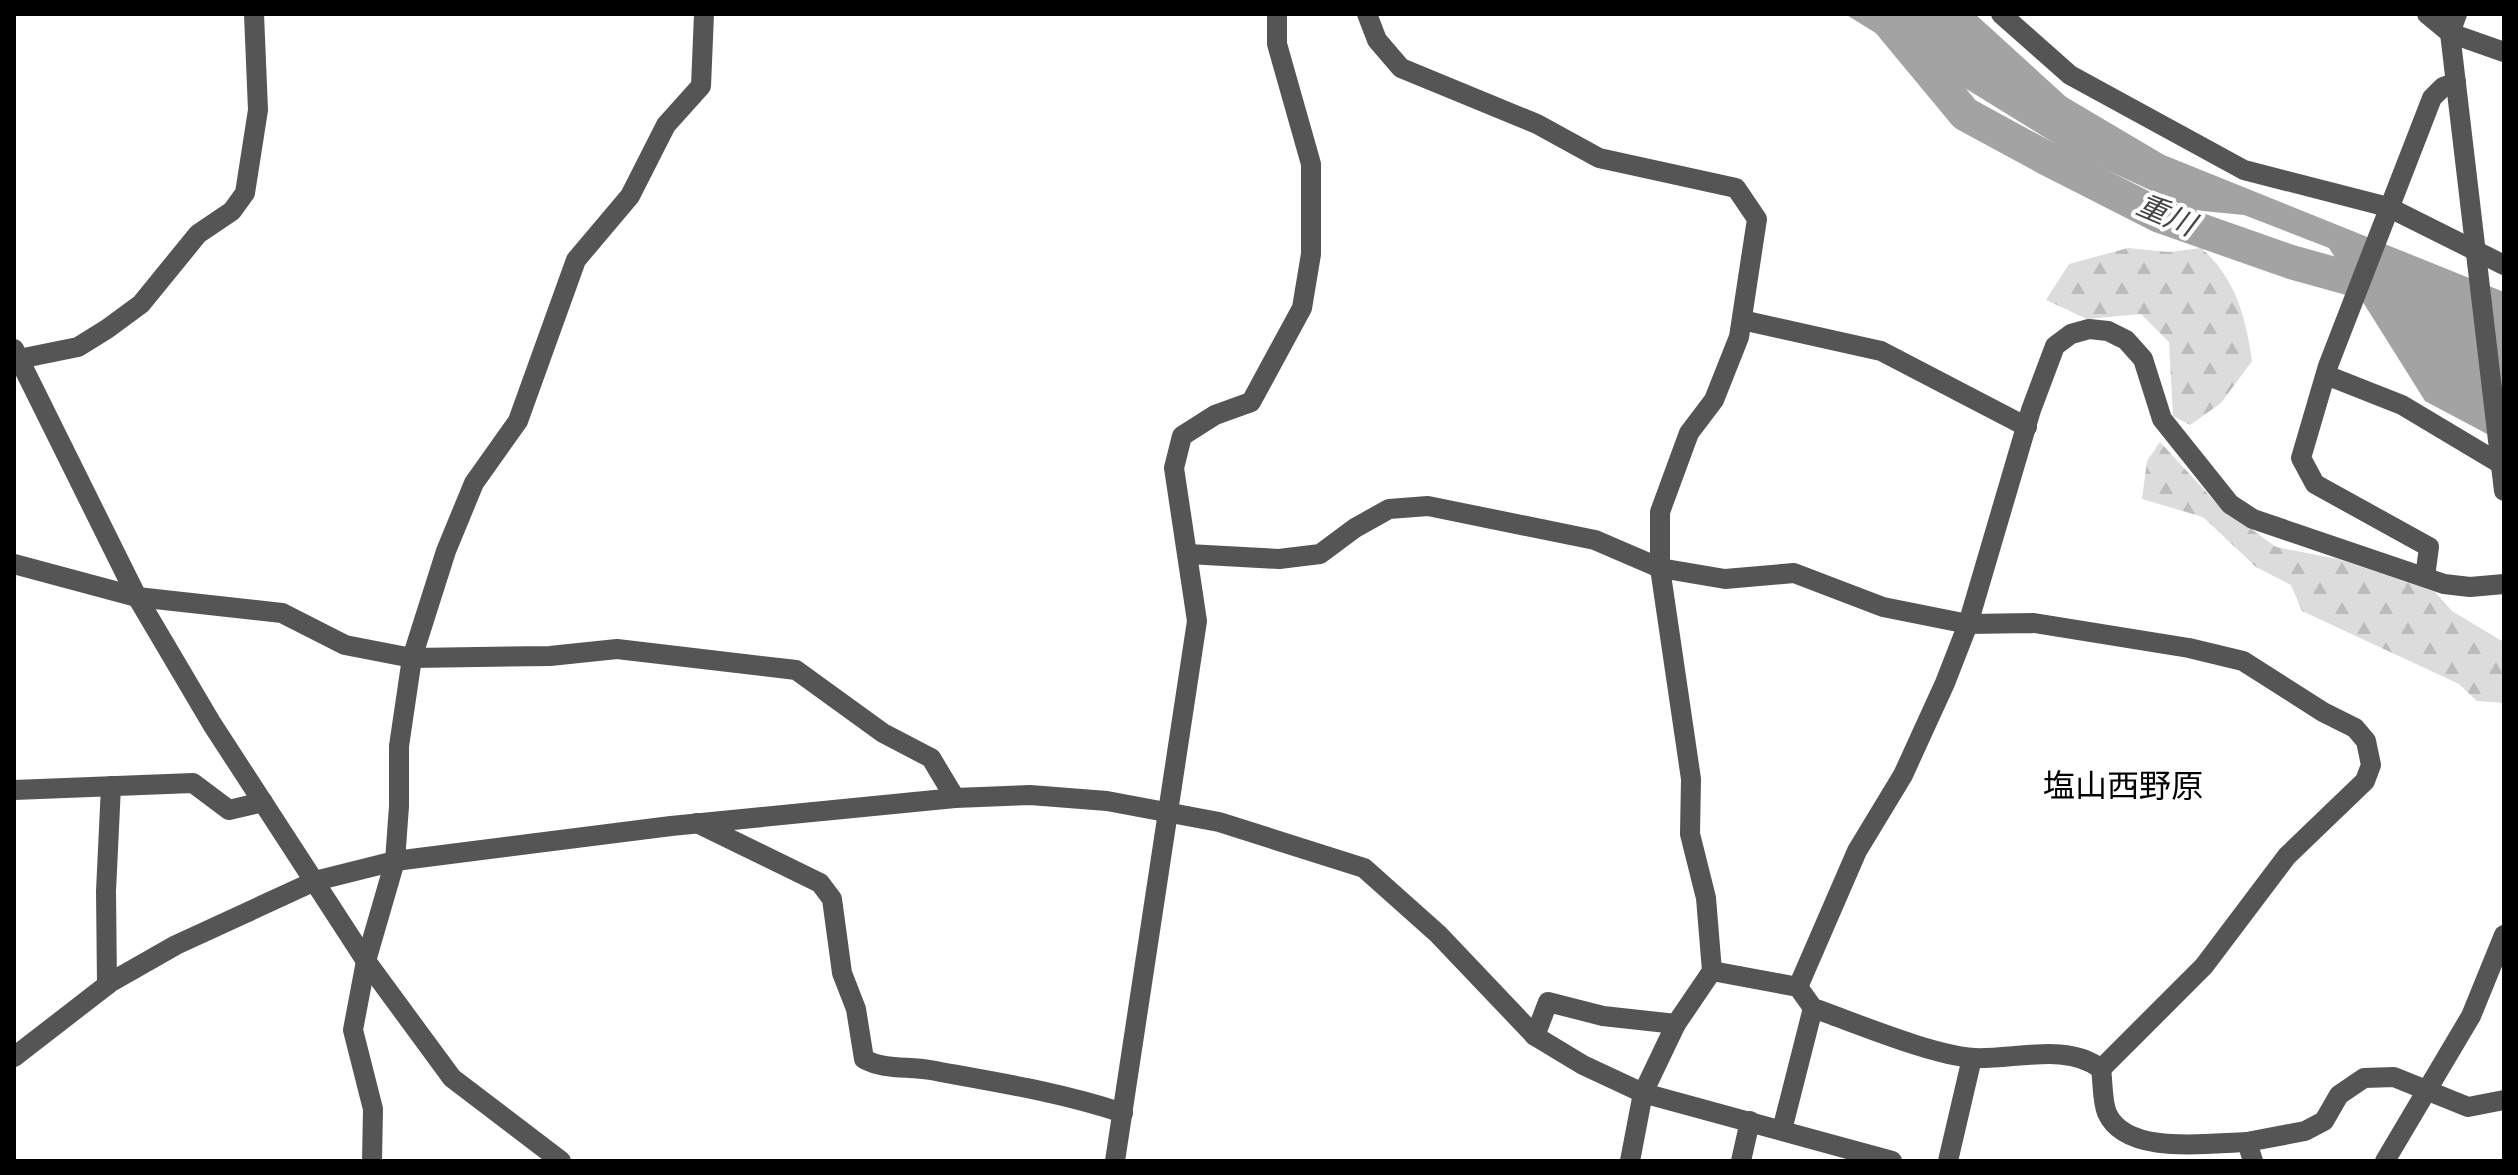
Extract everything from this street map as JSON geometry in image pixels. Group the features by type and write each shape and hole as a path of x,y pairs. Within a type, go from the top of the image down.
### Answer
{"street":[{"path":"254,14 258,110 245,193 232,211 198,234 141,304 107,329 78,347 16,356 137,597 212,724 366,961 452,1078 561,1161"},
{"path":"372,1161 373,1109 353,1030 366,961 395,861 399,746 412,658 446,551 474,483 518,421 576,260 630,196 666,125 701,86 704,14"},
{"path":"1115,1161 1197,621 1174,468 1182,436 1215,415 1251,402 1302,308 1311,254 1311,164 1277,44 1277,14"},
{"path":"1367,14 1377,40 1401,68 1537,124 1599,158 1736,188 1757,219 1742,320 1714,400 1689,433 1660,512 1660,568 1691,779 1690,834 1706,898 1712,971 1676,1024 1643,1093 1630,1161"},
{"path":"2001,14 2070,75 2244,170 2387,210 2504,265"},
{"path":"2427,14 2454,23 2504,52"},
{"path":"2454,23 2456,82 2504,491"},
{"path":"2425,577 2429,547 2315,484 2301,458 2327,371 2432,98 2443,87 2456,82"},
{"path":"1742,320 1881,351 2027,427"},
{"path":"1798,987 1857,851 1909,762 1968,624 2027,427 2055,346 2071,334 2089,329 2108,331 2126,340 2143,359 2162,419 2230,504 2253,519 2425,577 2470,587 2504,584"},
{"path":"2327,371 2402,405 2499,463"},
{"path":"1188,554 1279,559 1320,554 1355,528 1389,509 1428,506 1595,540 1660,568 1725,579 1794,573 1883,607 1968,624 2034,623 2189,648 2243,661 2323,712 2355,728 2366,741 2371,765 2365,781 2356,793 2337,804 2287,856 2204,966 2101,1069"},
{"path":"14,564 137,597 282,613 345,645 412,658 550,656 617,649 796,670 883,733 931,758 955,798"},
{"path":"14,790 193,783 229,810 263,802"},
{"path":"107,985 106,891 111,786"},
{"path":"14,1057 107,985 176,945 315,881 395,861 697,823 955,798 1030,795 1092,800 1169,813 1282,839 1364,868 1438,934 1535,1036 1583,1065 1643,1093 1892,1161"},
{"path":"697,823 820,883 832,899 842,973 856,1009 864,1059 876,1066 921,1069 1065,1094 1123,1113"},
{"path":"2385,1161 2471,1016 2504,935"},
{"path":"1712,971 1798,987 1813,1008 1972,1058 2049,1055 2089,1059 2101,1069 2107,1112 2122,1133 2169,1145 2250,1151 2324,1121 2339,1095 2364,1078 2394,1077 2468,1107 2504,1100"},
{"path":"1535,1036 1548,1002 1603,1016 1676,1024"},
{"path":"1782,1130 1813,1008"},
{"path":"1948,1161 1972,1058"},
{"path":"1741,1161 1750,1121"}],"green space":[{"path":"2128,248 2169,252 2201,248 2213,259 2237,299 2252,361 2221,403 2190,425 2173,416 2169,342 2141,314 2087,319 2046,300 2069,264"},
{"path":"2160,442 2218,505 2276,547 2338,559 2435,592 2452,611 2502,641 2504,703 2477,701 2459,684 2302,611 2291,585 2256,567 2203,517 2142,499 2147,461"}],"shaded area":[{"path":"1845,14 1975,14 2066,97 2164,155 2504,292 2504,443 2425,401 2329,248 2244,215 2193,210 2070,153"}],"waterway":[{"name":"重川","path":"1882,14 1965,114 2046,158 2160,216 2291,262 2392,290"}],"district":[{"name":"塩山西野原","path":"2123,786"}]}
